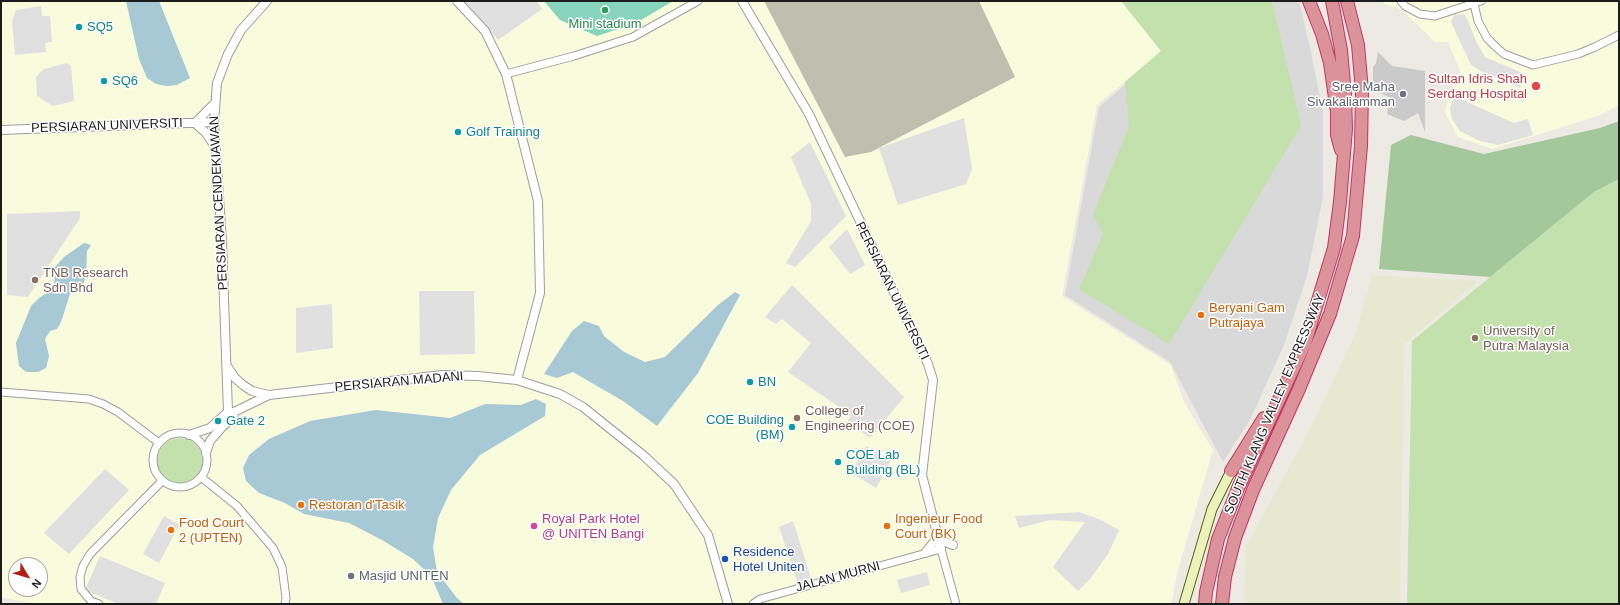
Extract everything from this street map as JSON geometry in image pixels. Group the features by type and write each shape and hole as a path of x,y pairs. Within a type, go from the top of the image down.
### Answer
{"highway":[{"path":"1309,1 1322,34 1330,62 1337,112 1337,135 1344,159"},
{"name":"SOUTH KLANG VALLEY EXPRESSWAY","path":"1206,604 1206,592 1218,539 1239,486 1305,343 1334,248 1344,159 1346,95 1341,50 1332,1"},
{"name":"SOUTH KLANG VALLEY EXPRESSWAY","path":"1222,604 1225,577 1235,538 1253,490 1299,389 1330,314 1353,236 1361,146 1362,91 1358,45 1347,1"},
{"path":"1231,471 1261,422 1285,388"}],"main road":[{"path":"1184,604 1212,509 1231,471"}],"street":[{"name":"PERSIARAN CENDEKIAWAN","path":"232,414 227,365 215,147 214,122 217,83 228,54 241,30 267,1"},
{"path":"457,1 485,31 506,74 534,184 540,220 540,293 517,380"},
{"path":"506,74 574,56 634,37 698,1"},
{"name":"PERSIARAN UNIVERSITI","path":"742,1 809,114 928,364 933,380 922,475 956,604"},
{"path":"1401,1 1405,6 1420,14 1435,16 1481,1"},
{"path":"1474,4 1478,21 1486,38 1504,54 1533,65 1578,54 1619,35"},
{"path":"215,147 206,133 195,123 216,104"},
{"name":"PERSIARAN UNIVERSITI","path":"1,130 214,122"},
{"path":"227,365 235,378 243,386 269,395"},
{"name":"PERSIARAN MADANI","path":"269,395 442,375 478,376 517,380 560,394 583,407 643,455 674,484 708,535 728,604"},
{"path":"1,392 88,399 103,404 118,412 159,443"},
{"path":"189,435 201,444 206,453 207,463 201,477 193,484 184,487 174,487 162,480 154,469 153,460 159,443 171,435 189,435 210,428 232,414 269,395"},
{"path":"206,453 210,441 232,414"},
{"path":"201,477 236,506 273,548 282,568 286,598 285,604"},
{"path":"99,604 91,601 81,589 80,576 83,566 90,554 162,480"},
{"path":"925,553 938,537 952,545"},
{"name":"JALAN MURNI","path":"753,604 760,599 941,549"}],"shaded area":[{"path":"1,1 1121,1 1161,51 1097,105 1062,296 1171,365 1184,402 1213,450 1178,570 1171,604 35,604 1,597"},
{"path":"464,1 537,1 542,9 498,40"},
{"path":"764,1 979,1 1015,77 871,152 845,157"},
{"path":"1123,1 1299,1 1309,43 1323,112 1323,197 1307,276 1284,345 1250,420 1223,462 1170,362 1065,295 1099,107 1163,52"},
{"name":"Sultan Idris Shah Serdang Hospital","path":"1379,1 1619,1 1619,105 1598,116 1492,149 1458,137 1445,113 1447,100 1461,73 1448,42 1435,42 1402,10"},
{"path":"41,6 42,16 50,16 52,42 45,43 46,52 15,55 12,20 16,10"},
{"path":"1465,14 1477,43 1485,57 1525,74 1520,88 1484,73 1471,65 1451,22 1454,15"},
{"name":"Sree Maha Sivakaliamman","path":"1378,52 1392,66 1425,71 1425,132 1418,113 1404,121 1387,114 1389,97 1373,90 1373,67 1376,63"},
{"path":"67,63 71,66 74,101 53,106 37,96 36,77 44,69"},
{"path":"1454,96 1514,123 1528,119 1533,135 1498,145 1480,141 1460,131 1452,119 1450,108"},
{"path":"964,118 972,169 966,184 898,205 879,148"},
{"path":"810,142 846,216 795,267 786,263 811,221 811,204 791,157"},
{"path":"80,211 80,218 28,297 7,295 7,214"},
{"path":"847,229 865,265 850,274 829,247"},
{"path":"1372,275 1478,281 1404,344 1400,604 1245,604 1246,547 1312,425 1356,333"},
{"path":"792,285 904,397 870,438 847,422 851,415 788,372 811,343 782,319 776,324 765,317"},
{"path":"419,291 474,291 475,354 420,355"},
{"path":"332,304 333,348 296,353 296,308"},
{"path":"866,446 891,460 876,488 851,473"},
{"path":"105,469 129,490 69,554 44,533"},
{"path":"1079,512 1101,520 1119,530 1108,554 1090,579 1078,591 1053,567 1085,522 1050,520 1019,528 1015,516"},
{"path":"164,516 179,525 159,563 143,554"},
{"path":"793,521 811,578 798,583 779,527"},
{"path":"100,556 165,583 156,604 118,604 85,590"},
{"path":"927,572 930,585 901,593 897,580"}],"green space":[{"name":"Mini stadium","path":"544,1 673,1 636,23 597,36 560,20"},
{"path":"1121,1 1272,1 1301,126 1169,344 1079,289 1103,234 1093,215 1129,126 1125,82 1161,51"},
{"path":"1619,121 1619,179 1594,192 1490,277 1379,269 1391,145 1411,135 1484,154 1600,128"},
{"path":"1619,179 1619,604 1407,604 1412,341 1594,192"},
{"path":"180,438 193,442 199,448 203,461 199,474 193,480 180,484 167,480 161,474 157,461 161,448 167,442"}],"water":[{"path":"126,1 159,1 190,78 177,85 167,86 156,84 147,78 139,59"},
{"path":"84,243 91,245 87,251 86,276 83,285 70,294 61,322 57,329 50,331 45,339 49,356 46,368 38,372 26,372 19,366 16,343 31,306 39,298 54,288 55,267 64,257"},
{"path":"735,292 740,295 698,373 657,426 623,401 573,372 557,378 544,374 572,331 584,321 599,326 604,336 624,352 645,362 665,357 718,305"},
{"path":"536,399 546,404 545,416 480,455 451,490 438,518 433,547 437,572 457,598 464,604 443,604 431,576 413,559 382,540 349,523 304,514 285,503 259,493 246,481 243,468 249,455 269,439 310,421 376,410 450,418 485,404 521,405"}],"place":[{"name":"Mini stadium","path":"605,10"},
{"name":"SQ5","path":"79,27"},
{"name":"SQ6","path":"104,81"},
{"name":"Sultan Idris Shah Serdang Hospital","path":"1536,86"},
{"name":"Sree Maha Sivakaliamman","path":"1403,94"},
{"name":"Golf Training","path":"458,132"},
{"name":"TNB Research Sdn Bhd","path":"35,280"},
{"name":"Beryani Gam Putrajaya","path":"1201,315"},
{"name":"University of Putra Malaysia","path":"1475,338"},
{"name":"BN","path":"750,382"},
{"name":"College of Engineering (COE)","path":"797,418"},
{"name":"Gate 2","path":"218,421"},
{"name":"COE Building (BM)","path":"792,427"},
{"name":"COE Lab Building (BL)","path":"838,462"},
{"name":"Restoran d'Tasik","path":"301,505"},
{"name":"Royal Park Hotel @ UNITEN Bangi","path":"534,526"},
{"name":"Ingenieur Food Court (BK)","path":"887,526"},
{"name":"Food Court 2 (UPTEN)","path":"171,530"},
{"name":"Residence Hotel Uniten","path":"725,559"},
{"name":"Masjid UNITEN","path":"351,576"}]}
